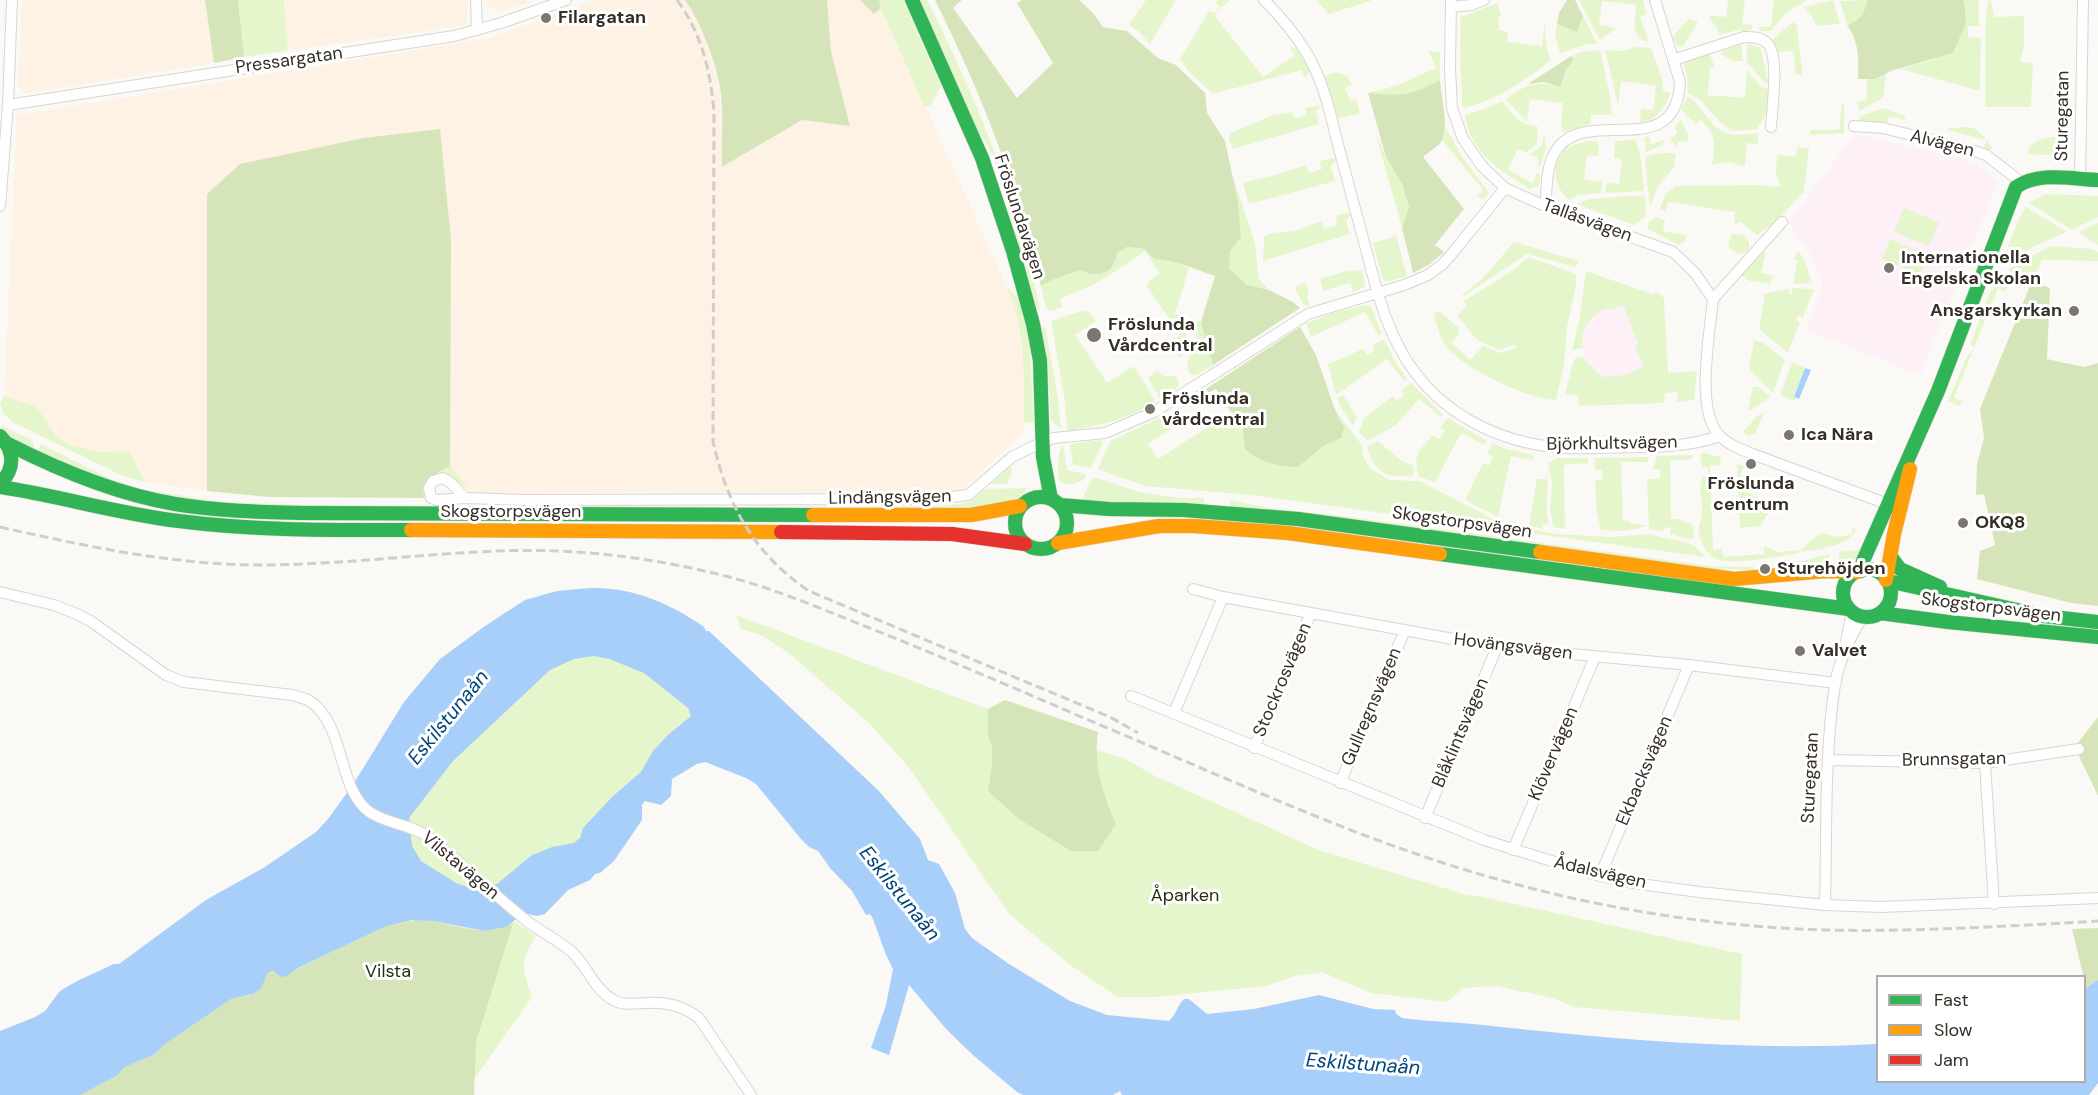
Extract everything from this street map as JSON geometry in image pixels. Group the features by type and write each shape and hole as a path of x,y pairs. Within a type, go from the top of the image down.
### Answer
{"main road":[{"name":"Fröslundavägen","path":"912,0 982,158 1010,240 1033,324 1040,361 1043,457 1055,502"},
{"name":"Sturegatan","path":"2021,182 2041,178 2079,180"},
{"path":"2079,180 2098,180"},
{"path":"1859,572 1893,506 2012,197 2021,182"},
{"path":"0,486 9,475 12,465 12,454 4,440"},
{"name":"Skogstorpsvägen","path":"4,440 34,458 109,488 176,504 218,509 303,513 971,515 1025,502"},
{"name":"Fröslundavägen","path":"1025,502 1036,486 1043,457"},
{"name":"Skogstorpsvägen","path":"0,486 162,519 229,528 910,531 1025,544"},
{"path":"1039,497 1055,502 1067,522 1065,534 1058,543 1049,548 1039,549 1025,544 1018,536 1015,516 1025,502 1039,497"},
{"name":"Skogstorpsvägen","path":"1055,502 1109,509 1184,510 1298,519 1734,579 1833,570 1859,572"},
{"path":"1887,581 1874,571 1859,572 1849,578 1844,586 1844,600 1854,612 1869,617 1880,613 1890,598 1887,581 1891,556 1893,506"},
{"name":"Skogstorpsvägen","path":"1058,543 1159,526 1194,526 1288,533 1854,612"},
{"path":"1891,556 1900,569 1967,600"},
{"name":"Skogstorpsvägen","path":"1887,581 2044,616 2098,622"},
{"name":"Skogstorpsvägen","path":"1880,613 2098,637"}],"street":[{"path":"0,206 8,105 12,0"},
{"path":"476,0 477,30"},
{"name":"Pressargatan","path":"8,105 394,46 477,30 566,0"},
{"name":"Björkhultsvägen","path":"1264,0 1292,31 1321,83 1384,314 1399,348 1430,388 1468,420 1503,437 1542,447 1583,448 1673,444 1705,442 1719,436"},
{"path":"1451,4 1471,5 1484,0"},
{"path":"1545,206 1552,157 1569,136 1581,132 1652,128 1669,116 1675,107 1680,82 1655,0"},
{"name":"Sturegatan","path":"2079,180 2083,0"},
{"name":"Tallåsvägen","path":"1451,4 1452,108 1463,140 1493,178 1505,188 1545,206 1673,252 1695,273 1713,299"},
{"path":"1673,60 1744,37 1756,38 1767,43 1772,50 1774,64 1771,127"},
{"name":"Alvägen","path":"1854,126 1883,128 1986,155 2021,182"},
{"name":"Lindängsvägen","path":"465,498 558,500 955,498 968,495 1012,457 1042,442 1054,438 1105,433 1172,402 1308,314 1419,279 1443,264 1505,188"},
{"path":"1782,222 1713,299 1705,392 1712,427 1719,436 1735,447 1893,506"},
{"name":"Hovängsvägen","path":"1193,589 1223,597 1497,647 1689,665 1836,683"},
{"name":"Vilstavägen","path":"0,592 54,605 77,614 92,622 166,675 184,682 291,695 315,705 327,720 351,785 361,803 373,814 428,836 524,919 570,950 598,988 615,1001 625,1004 665,1003 689,1010 699,1018 751,1095"},
{"path":"1174,713 1223,597"},
{"name":"Sturegatan","path":"1825,904 1829,760 1836,683 1854,612"},
{"name":"Stockrosvägen","path":"1254,748 1311,613"},
{"name":"Gullregnsvägen","path":"1340,783 1405,630"},
{"name":"Blåklintsvägen","path":"1425,818 1497,647"},
{"name":"Klövervägen","path":"1513,850 1595,657"},
{"name":"Ekbacksvägen","path":"1600,876 1689,665"},
{"name":"Ådalsvägen","path":"1131,696 1425,818 1513,850 1600,876 1633,883 1699,892 1881,907 2098,898"},
{"name":"Brunnsgatan","path":"1829,760 1985,763 2079,749"},
{"path":"1985,763 1994,903"}],"shaded area":[{"path":"22,0 205,0 214,63 24,94 18,84"},
{"path":"284,0 468,0 466,25 288,51"},
{"path":"486,0 536,0 500,12 489,7"},
{"path":"596,0 685,0 692,9 707,44 720,87 723,167 802,120 850,125 831,51 827,1 860,0 874,14 881,8 1016,307 1025,372 1024,432 960,491 489,494 470,491 450,465 449,344 207,194 207,491 145,482 129,451 100,452 73,446 56,436 36,406 4,396 17,115 489,38"},
{"name":"Internationella Engelska Skolan","path":"1856,134 1973,162 1998,182 1920,375 1806,330 1823,286 1808,249 1788,222"},
{"path":"1623,305 1644,367 1624,376 1602,377 1585,360 1581,334 1588,321 1605,308 1610,310"}],"green space":[{"path":"205,0 238,0 244,57 214,63"},
{"path":"238,0 284,0 288,51 244,57"},
{"path":"685,0 829,0 827,1 831,51 850,126 802,120 722,167 722,107 718,77 702,30"},
{"path":"860,0 879,0 881,8 874,14"},
{"path":"879,0 903,0 941,86 932,104 925,108 881,8"},
{"path":"918,0 927,0 979,112 1020,229 1039,310 994,160 977,130"},
{"path":"935,0 962,0 953,8 1017,98 1053,63 1017,3 1022,0 1079,0 1093,13 1103,27 1127,31 1158,58 1176,65 1205,93 1207,113 1225,141 1238,202 1241,237 1230,251 1229,268 1247,285 1269,290 1300,308 1213,365 1201,322 1215,276 1177,263 1154,259 1145,249 1127,247 1117,253 1112,266 1102,274 1077,271 1041,286 1021,212 996,140"},
{"path":"1146,0 1176,0 1150,44 1129,25"},
{"path":"1218,0 1230,0 1218,10 1215,16 1263,77 1295,55 1290,48 1293,47 1298,50 1310,71 1305,78 1301,70 1213,94 1190,73 1180,59 1209,11 1214,14 1220,6 1215,3"},
{"path":"1316,0 1373,0 1329,14"},
{"path":"1567,0 1575,0 1583,16 1577,32 1557,24 1559,13"},
{"path":"1579,0 1643,0 1646,14 1640,17 1649,42 1636,33 1636,5 1602,1 1599,25 1617,28 1600,40"},
{"path":"1728,0 1745,0 1742,24 1752,25 1752,29 1719,35 1716,26 1710,20 1710,15 1726,17"},
{"path":"1774,0 1807,0 1786,13 1771,31 1759,31 1759,26 1771,27"},
{"path":"1833,0 1840,24 1816,26 1812,16 1803,7"},
{"path":"1867,0 1861,16 1847,25 1840,1"},
{"path":"1867,0 1964,0 1966,23 1953,53 1891,71 1875,79 1858,79 1857,51 1854,38 1847,25 1861,16"},
{"path":"1964,0 1979,0 1979,26 1968,26 1968,37 1981,38 1980,91 1901,69 1932,60 1965,2"},
{"path":"1988,0 1991,1 1994,17 2024,16 2024,47 2020,62 2033,63 2031,107 1985,107 1985,30"},
{"path":"1497,3 1501,15 1498,17 1499,30 1508,32 1507,42 1542,46 1545,20 1546,44 1550,61 1510,89 1477,105 1465,108 1462,105 1461,17"},
{"path":"1583,16 1597,44 1588,44 1560,53 1555,36 1557,24 1577,31"},
{"path":"1689,19 1698,22 1683,46 1679,47 1673,36"},
{"path":"1792,22 1797,28 1803,76 1796,74 1793,51 1776,52 1770,42"},
{"path":"1747,42 1760,47 1769,84 1765,83 1747,62"},
{"path":"1741,44 1743,61 1732,61 1720,53"},
{"path":"1636,47 1651,48 1663,82 1663,91 1671,93 1656,116 1640,122 1641,109 1653,110 1656,86 1621,81 1618,106 1605,50 1622,51"},
{"path":"1600,50 1612,115 1591,115 1591,124 1563,132 1561,126 1563,103 1530,99 1527,122 1505,99 1531,85 1544,84 1560,87 1566,70 1574,59 1571,56 1581,52"},
{"path":"1429,51 1440,52 1440,80 1405,94 1368,93 1398,85 1436,68"},
{"path":"1709,53 1715,67 1710,67 1708,95 1745,98 1747,70 1761,87 1769,89 1768,111 1757,129 1732,131 1720,122 1700,100 1688,93 1687,76 1683,63"},
{"path":"1571,56 1574,59 1566,70 1560,87 1543,82 1528,84"},
{"path":"1336,72 1347,76 1352,85 1345,87 1350,101 1356,99 1360,113 1338,119 1325,76"},
{"path":"1886,74 1883,98 1859,111 1857,102 1867,99 1867,79 1875,79"},
{"path":"1440,80 1445,122 1444,137 1423,157 1464,209 1435,245 1444,252 1430,264 1413,273 1402,228 1409,207 1402,184 1386,157 1368,93 1405,94"},
{"path":"1687,97 1695,102 1719,130 1738,135 1758,133 1758,144 1747,143 1745,166 1727,162 1712,165 1714,141 1710,131 1701,120 1696,124 1681,110"},
{"path":"1502,101 1521,121 1538,127 1537,144 1526,153 1518,149 1508,169 1533,184 1536,174 1540,174 1538,186 1530,189 1488,159 1480,150 1468,128 1465,115"},
{"path":"1842,103 1844,103 1844,133 1810,135 1810,130 1839,130"},
{"path":"1323,105 1316,111 1319,124 1233,149 1229,139 1231,133 1270,116 1292,112 1295,118 1307,115 1305,108"},
{"path":"1884,108 1905,116 1905,120 1889,116 1887,124 1860,122 1860,116"},
{"path":"1681,120 1688,134 1688,142 1678,141 1677,147 1670,139 1677,133 1675,125"},
{"path":"1446,127 1462,157 1489,193 1483,200 1477,195 1483,190 1443,141"},
{"path":"1949,127 1975,129 1986,139 1993,150 1984,148 1986,140 1947,130"},
{"path":"440,129 451,240 450,465 426,482 423,486 424,498 269,497 207,491 207,194 240,164 364,138"},
{"path":"1375,131 1386,157 1402,184 1409,207 1402,228"},
{"path":"1544,132 1546,147 1540,167 1538,158 1530,154 1542,145"},
{"path":"1648,136 1651,144 1665,140 1661,146 1646,152 1644,138"},
{"path":"2062,137 2061,156 2028,154 2030,146 2038,140"},
{"path":"1636,140 1641,159 1644,191 1605,193 1607,183 1619,184 1622,160 1614,158 1615,141"},
{"path":"1598,141 1599,156 1587,155 1584,179 1602,182 1601,193 1578,195 1569,200 1560,190 1556,177 1556,163 1568,147"},
{"path":"1797,147 1809,148 1804,191 1776,222 1757,235 1741,222 1734,224 1735,212 1668,202 1666,212 1660,208 1665,195 1676,186 1781,187 1776,174 1777,155 1796,156"},
{"path":"1676,153 1674,167 1658,186 1650,208 1645,159 1648,156"},
{"path":"1338,159 1331,166 1335,181 1249,204 1243,183 1306,165 1309,173 1322,169 1319,161"},
{"path":"1232,174 1255,243 1259,279 1269,290 1248,286 1229,268 1230,251 1241,237 1238,203"},
{"path":"2046,194 2098,196 2098,217 2072,230 2029,203"},
{"path":"1645,195 1646,216 1634,225 1576,204 1589,199"},
{"path":"2026,207 2067,232 2037,245 2005,264 2005,256 2017,222"},
{"path":"1904,208 1939,222 1929,246 1894,232"},
{"path":"1353,213 1346,220 1350,234 1263,261 1264,237 1272,233 1294,231 1322,221 1324,228 1337,225 1336,216"},
{"path":"1655,217 1665,220 1663,231 1687,235 1685,241 1679,245 1648,229 1648,223"},
{"path":"2098,223 2098,245 2078,232"},
{"path":"1732,233 1744,235 1749,242 1749,249 1743,254 1738,254 1728,246"},
{"path":"1396,236 1407,276 1390,281 1383,280 1373,243"},
{"path":"1890,239 1928,255 1920,274 1882,259"},
{"path":"1514,242 1579,261 1575,267 1527,254 1464,296 1462,295 1483,278"},
{"path":"2050,246 2093,249 2098,252 2098,261 2042,260 2032,281 2013,274 2008,269"},
{"path":"1127,247 1145,249 1154,259 1168,259 1189,268 1175,314 1184,317 1186,328 1187,337 1181,357 1161,348 1180,335 1147,286 1150,280 1160,273 1145,251 1095,284 1061,298 1062,307 1050,311 1046,308 1041,286 1077,271 1102,274 1112,266 1117,253"},
{"path":"1761,251 1766,252 1761,273 1773,276 1770,284 1750,281 1741,275"},
{"path":"1799,251 1812,283 1793,284 1797,260 1793,259"},
{"path":"1529,257 1576,274 1576,286 1567,327 1564,366 1556,400 1544,399 1513,388 1465,363 1443,342 1434,314 1439,311 1458,327 1459,335 1451,342 1470,360 1483,346 1500,353 1516,348 1515,344 1499,350 1477,340 1457,315 1466,307 1464,301 1509,273"},
{"path":"1362,270 1365,286 1353,293 1350,283 1323,291 1320,279 1347,271"},
{"path":"1586,271 1652,294 1657,292 1664,298 1668,373 1697,371 1694,400 1677,402 1677,392 1665,393 1664,403 1579,406 1578,396 1565,394 1574,359 1584,357 1602,377 1624,375 1644,367 1623,305 1610,310 1605,308 1594,317 1584,329 1583,348 1572,350"},
{"path":"2032,281 2050,288 2047,359 2084,367 2098,363 2098,606 2071,603 1977,579 1980,551 1995,545 1984,494 1976,495 1977,464 1984,438 1980,409"},
{"path":"1306,282 1310,306 1304,305 1295,289"},
{"path":"1997,283 2007,287 2005,292 1998,288 1954,398 1963,402 1959,406 1948,401 1968,354 1974,347 1970,345 1989,294"},
{"path":"1007,287 1018,298 1025,322 1030,353 1034,422 1024,423 1021,336"},
{"path":"1792,288 1814,289 1803,318 1798,315 1796,319 1800,323 1788,353 1759,329 1765,296 1762,294 1788,289 1792,294"},
{"path":"1367,305 1372,308 1382,334 1378,335 1365,312 1311,337 1306,323 1339,311"},
{"path":"1081,311 1090,312 1096,321 1075,335 1107,383 1134,366 1156,402 1113,421 1067,431 1065,403 1051,321"},
{"path":"1192,319 1201,322 1213,365 1192,375 1187,364 1196,341"},
{"path":"1045,326 1061,429 1051,420 1048,368 1042,329"},
{"path":"1300,327 1316,355 1334,407 1344,428 1341,438 1323,446 1298,467 1291,467 1263,460 1245,449 1239,415 1231,412 1216,389 1208,393 1206,389"},
{"path":"1384,339 1407,379 1404,381 1387,359 1336,395 1328,364 1363,349 1367,355 1375,350 1373,345"},
{"path":"1754,340 1765,344 1785,360 1773,393 1749,369"},
{"path":"1792,363 1805,368 1794,396 1795,401 1780,395"},
{"path":"1157,371 1165,377 1172,375 1178,378 1179,387 1160,399 1148,378"},
{"path":"1411,383 1443,415 1441,417 1419,399 1395,426 1367,441 1359,432 1364,418 1393,396 1396,401 1404,395 1401,390"},
{"path":"1753,387 1759,387 1771,397 1751,410 1748,409"},
{"path":"1343,395 1357,417 1353,426 1337,398"},
{"path":"4,396 36,406 56,436 73,446 100,452 129,451 145,482 123,476 12,422 3,413 0,404"},
{"path":"1765,411 1755,434 1748,436 1743,432 1755,418"},
{"path":"1231,412 1239,415 1242,422 1245,449 1323,446 1341,438 1341,421 1338,414 1361,444 1364,458 1370,468 1389,480 1419,481 1503,524 1556,534 1612,537 1649,534 1688,543 1696,547 1705,557 1251,495 1145,486 1098,469 1110,441 1164,416 1171,429 1148,444 1158,459"},
{"path":"1448,418 1487,441 1485,445 1461,433 1435,482 1419,477 1416,463 1418,454 1433,435 1439,439 1445,431 1440,427"},
{"path":"1,425 32,440 34,447 32,453 5,433"},
{"path":"1102,440 1091,468 1073,465 1070,444"},
{"path":"1378,441 1403,462 1412,464 1414,472 1412,476 1392,476 1378,468 1367,446"},
{"path":"1493,443 1506,449 1534,455 1533,460 1511,456 1498,517 1465,500 1483,463 1489,466 1493,457 1487,454"},
{"path":"41,444 113,480 141,489 221,502 306,505 726,507 727,509 240,507 157,496 37,456"},
{"path":"1063,445 1067,470 1085,474 1086,477 1077,483 1066,484 1059,481 1058,457"},
{"path":"1704,453 1721,457 1720,465 1710,466 1713,550 1722,549 1724,557 1764,554 1764,546 1779,552 1799,550 1799,553 1756,560 1723,561 1716,559 1706,551 1699,530 1702,514 1701,482 1702,477 1708,476 1708,467 1702,467 1700,456"},
{"path":"1693,455 1692,459 1670,461 1671,519 1682,519 1684,523 1692,523 1695,538 1670,534 1671,528 1665,527 1663,532 1649,529 1647,483 1648,479 1660,479 1660,469 1653,469 1657,456"},
{"path":"1648,457 1648,462 1621,462 1623,520 1645,527 1623,531 1601,530 1597,514 1595,483 1596,480 1603,479 1602,470 1595,470 1594,458"},
{"path":"1556,458 1588,458 1588,463 1564,465 1565,529 1553,527 1550,509 1552,483 1548,464"},
{"path":"1737,464 1744,466 1740,475 1752,480 1748,493 1774,505 1760,526 1740,528"},
{"path":"450,465 470,491 447,474 439,473"},
{"path":"1010,466 1012,472 1007,484 991,484"},
{"path":"1547,473 1549,523 1543,524 1543,529 1529,526 1537,479 1546,479"},
{"path":"1093,477 1139,492 1179,498 1204,498 1204,508 1084,504 1084,495"},
{"path":"1027,488 1015,500 988,509 736,507 943,506 970,502 985,489"},
{"path":"1230,500 1269,508 1711,566 1753,567 1754,570 1716,569 1230,509"},
{"path":"1853,528 1856,529 1852,535 1840,544 1802,552 1801,550 1818,535 1824,533 1838,537 1852,534"},
{"path":"1863,547 1857,558 1838,564 1839,552"},
{"path":"1830,554 1829,565 1784,566 1784,562 1792,563"},
{"name":"Åparken","path":"736,615 988,709 988,736 992,747 992,766 988,791 1116,824 1101,788 1095,750 1124,758 1155,776 1319,850 1467,895 1742,954 1740,1021 1574,1007 1553,998 1496,986 1463,988 1448,1002 1371,993 1322,972 1295,976 1267,986 1155,997 1118,997 1070,965 1009,914 910,769 871,725 790,654 763,636 741,629"},
{"name":"Vilsta","path":"544,644 680,651 699,741 600,837 493,908 536,936 527,953 524,965 532,997 463,1095 0,1095 60,1070"},
{"path":"1005,700 1098,732 1097,756 1100,780 1116,824 1098,851 1071,851 1019,819 988,791 992,747 988,736 988,709"},
{"path":"2098,717 2098,796 2076,745"},
{"path":"422,919 480,930 502,928 513,923 476,1042 474,1095 80,1095 118,1075 123,1068 155,1054 165,1044 231,999 248,996 261,988 268,973 276,972 281,977 384,927"},
{"path":"2098,928 2098,980 2086,987 2086,975 2083,975 2072,929"}],"water":[{"path":"1805,368 1811,370 1799,399 1794,397"},
{"name":"Eskilstunaån","path":"590,588 621,590 664,604 704,627 879,791 920,839 928,860 939,864 955,893 965,929 972,938 1009,964 1070,1001 1107,1015 1169,1021 1184,999 1189,999 1207,1014 1254,1009 1319,995 1373,1009 1395,1010 1396,1014 1402,1018 1588,1036 1733,1045 1876,1044 1876,1083 2086,1083 2086,987 2098,980 2098,1083 2089,1095 1122,1095 1120,1091 1113,1095 1023,1095 973,1055 947,1030 909,985 889,1055 871,1048 886,1005 893,969 873,919 870,914 866,915 852,891 830,868 818,851 809,847 801,839 756,784 705,762 697,764 672,779 671,796 661,805 645,801 642,805 642,820 614,861 590,880 568,890 545,914 537,916 524,913 506,927 485,931 434,921 412,920 384,927 298,968 287,976 281,977 273,971 268,973 261,988 253,994 231,999 165,1044 155,1054 123,1068 118,1075 80,1095 0,1095 0,1031 45,1011 60,991 114,964 119,964 206,900 265,867 316,832 354,783 404,702 440,659 525,600 557,591","holes":["594,656 609,659 644,673 688,708 691,716 653,751 641,772 612,797 583,828 580,838 574,843 552,847 532,855 497,884 479,891 456,883 421,861 412,846 409,818 453,761 550,670 574,659"]}],"railway":[{"path":"677,0 699,39 707,67 714,111 713,441 726,486 746,526 773,561 809,591 1110,717 1138,733"},
{"path":"0,527 134,554 235,564 298,564 524,550 606,554 660,562 733,578 791,597 1364,835 1457,867 1543,891 1664,915 1785,928 1894,930 2098,921"}],"traffic: fast":[{"path":"912,0 982,158 1013,251 1033,324 1040,361 1043,457 1051,499"},
{"path":"1861,571 1863,561 1938,391 2016,187 2045,177 2098,180"},
{"path":"0,436 11,454 11,466 0,484"},
{"path":"8,444 110,488 153,500 223,510 303,513 813,515"},
{"path":"0,487 134,514 208,524 295,529 411,530"},
{"path":"1036,497 1046,497 1056,501 1063,508 1067,523 1063,538 1056,545 1046,549 1036,549 1026,545 1019,538 1015,528 1015,518 1019,508 1026,501 1036,497"},
{"path":"1060,505 1109,509 1184,510 1298,519 1540,552"},
{"path":"1440,554 1849,609"},
{"path":"1891,557 1900,569 1940,587"},
{"path":"1867,569 1884,576 1891,593 1884,610 1867,617 1850,610 1843,593 1850,576 1867,569"},
{"path":"1888,581 2044,616 2098,622"},
{"path":"1880,613 2098,637"}],"traffic: slow":[{"path":"1886,580 1894,534 1910,469"},
{"path":"813,515 971,515 1020,506"},
{"path":"1058,543 1159,526 1194,526 1288,533 1440,554"},
{"path":"411,530 781,532"},
{"path":"1540,552 1734,579 1826,571 1857,572"}],"traffic: jam":[{"path":"781,532 952,534 1025,544"}],"place":[{"name":"Filargatan","path":"546,18"},
{"name":"Internationella Engelska Skolan","path":"1889,268"},
{"name":"Ansgarskyrkan","path":"2074,311"},
{"name":"Fröslunda Vårdcentral","path":"1094,335"},
{"name":"Fröslunda vårdcentral","path":"1150,409"},
{"name":"Ica Nära","path":"1789,435"},
{"name":"Fröslunda centrum","path":"1751,464"},
{"name":"OKQ8","path":"1963,523"},
{"name":"Sturehöjden","path":"1765,569"},
{"name":"Valvet","path":"1800,651"}]}
